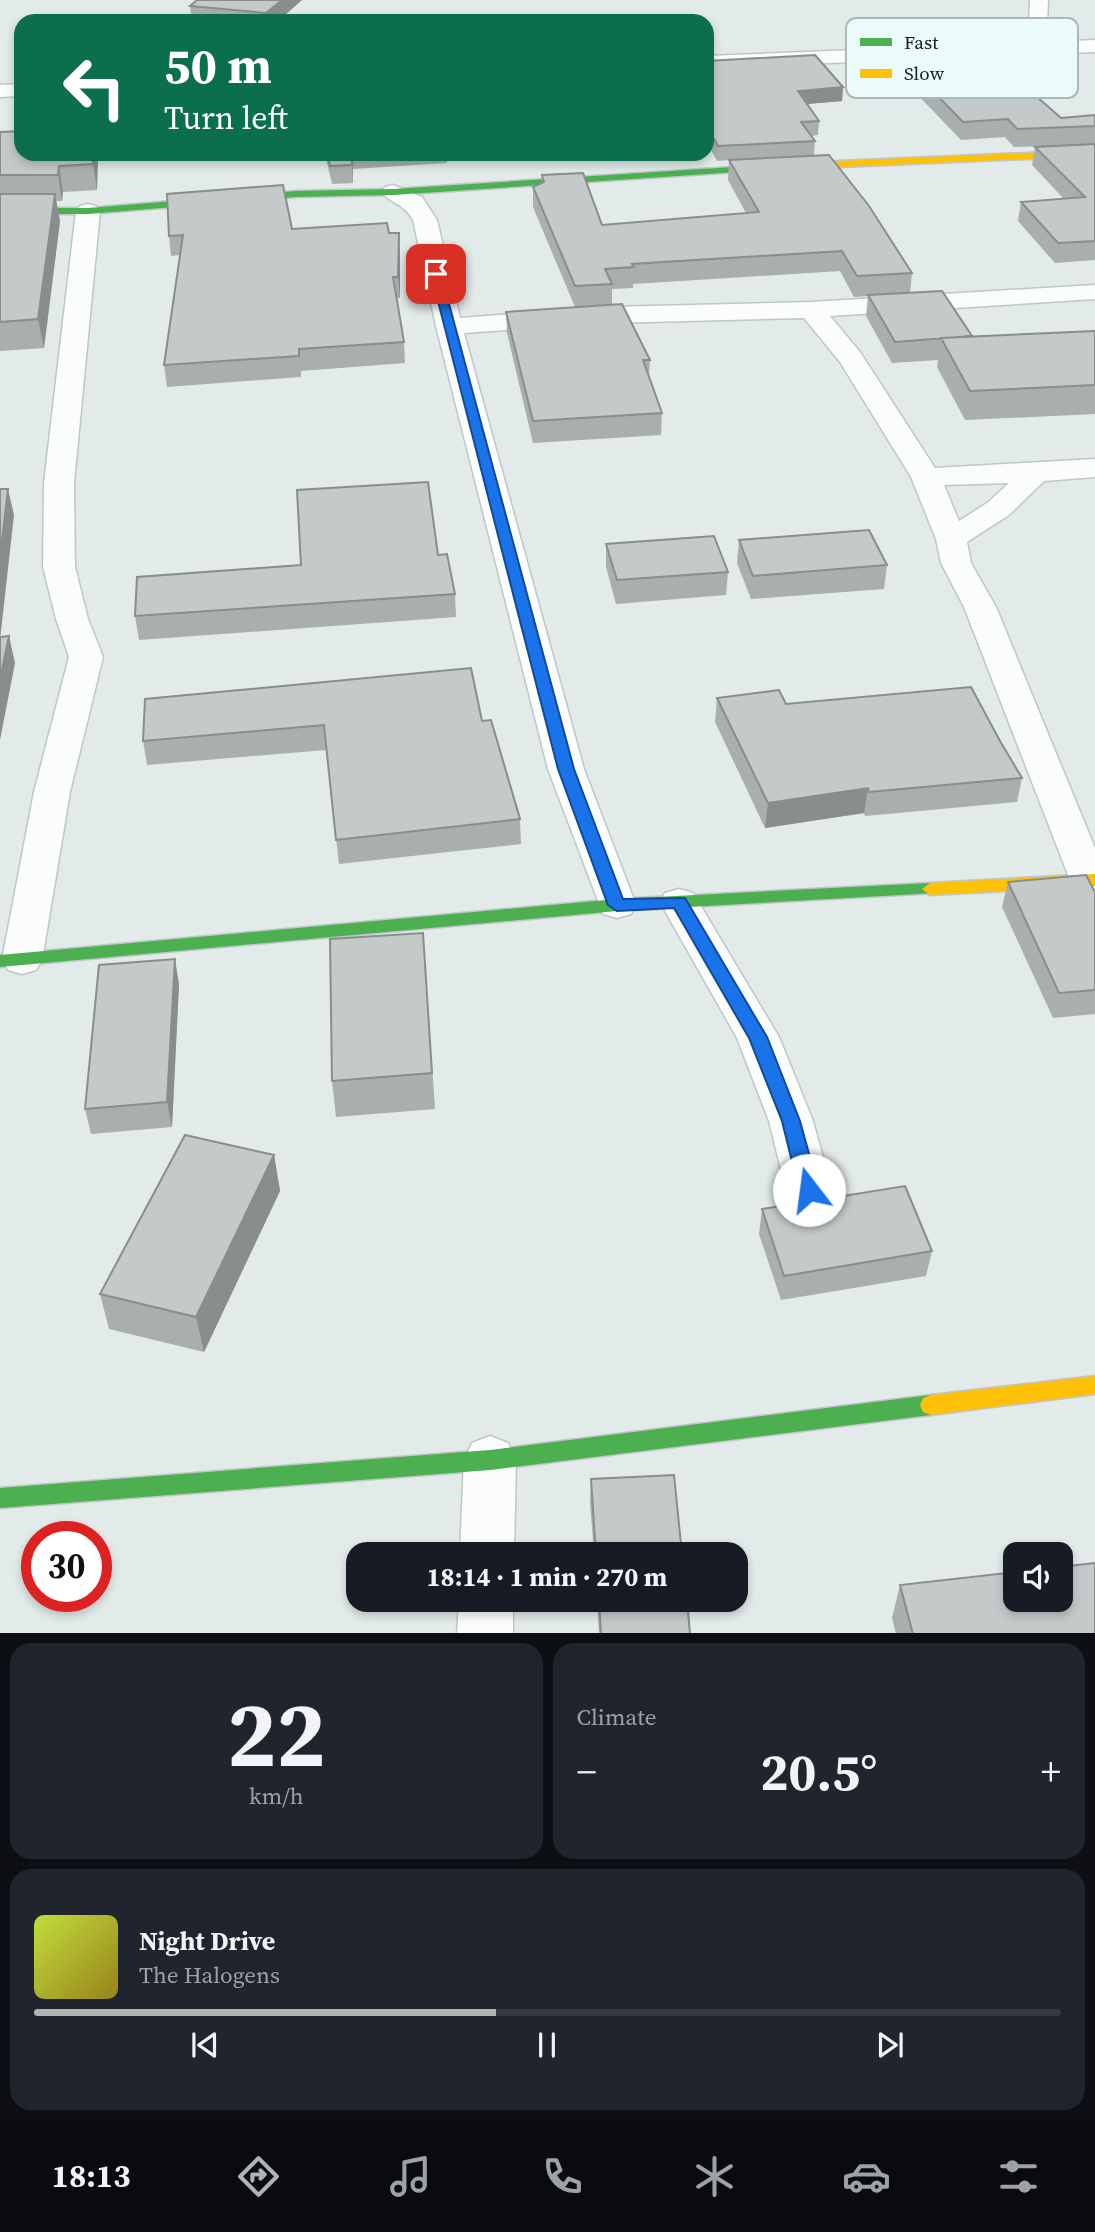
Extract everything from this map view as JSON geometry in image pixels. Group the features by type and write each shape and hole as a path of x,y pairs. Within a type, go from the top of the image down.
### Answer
{"street":[{"path":"1038,18 1039,0"},
{"path":"714,62 846,56"},
{"path":"0,211 88,211 296,194 393,192 758,168 1095,153"},
{"path":"393,192 414,202 425,220 449,326 566,769 617,905"},
{"path":"88,211 59,482 59,567 72,620 86,657 11,960 617,905 1092,880 980,607 956,563 951,538 926,477 851,358 811,310"},
{"path":"449,326 609,315 811,310 1095,292"},
{"path":"926,477 1095,468"},
{"path":"951,538 998,509 1036,472"},
{"path":"679,902 758,1037 791,1121 809,1190"},
{"path":"0,1498 490,1460 1095,1385"},
{"path":"487,1542 490,1460"},
{"path":"485,1633 486,1612"}],"building":[{"path":"197,0 282,0 266,13 190,6"},
{"path":"815,55 843,87 798,91 819,121 801,122 815,141 718,146 714,139 714,61"},
{"path":"940,98 1038,98 1061,118 1095,115 1095,126 1017,129 1008,119 963,122"},
{"path":"14,131 14,161 93,161 93,164 59,166 58,175 0,175 0,132"},
{"path":"1095,144 1095,241 1058,243 1021,202 1085,197 1035,147"},
{"path":"829,155 869,206 912,273 857,276 842,251 632,264 634,267 605,269 612,284 575,286 533,187 544,182 542,175 583,173 602,225 759,212 729,160"},
{"path":"329,161 352,161 352,165 330,166"},
{"path":"283,185 292,229 387,223 389,233 399,233 398,277 393,277 404,342 299,349 299,356 164,365 183,235 169,236 167,194"},
{"path":"0,194 55,194 38,319 0,322"},
{"path":"942,291 972,336 895,342 868,295"},
{"path":"622,304 650,360 643,360 662,413 533,421 506,312"},
{"path":"1095,331 1095,385 970,391 941,338"},
{"path":"428,482 438,555 447,554 455,594 135,616 137,577 301,565 297,490"},
{"path":"0,489 8,489 0,557"},
{"path":"869,530 887,565 753,576 739,540"},
{"path":"714,536 728,572 617,580 606,544"},
{"path":"9,636 0,679 0,637"},
{"path":"471,668 482,721 491,720 520,819 336,840 324,725 143,741 145,699"},
{"path":"971,687 1022,778 869,792 868,788 768,803 717,698 779,690 786,704"},
{"path":"1086,875 1095,892 1095,990 1059,993 1008,882"},
{"path":"423,933 432,1073 332,1081 330,939"},
{"path":"175,959 167,1102 85,1109 99,965"},
{"path":"185,1135 274,1155 196,1317 100,1294"},
{"path":"905,1186 932,1251 784,1276 762,1209"},
{"path":"674,1475 681,1542 595,1542 591,1479"},
{"path":"1095,1563 1095,1633 913,1633 900,1585 1003,1573 1003,1612 1073,1612 1073,1566"},
{"path":"600,1612 688,1612 690,1633 601,1633"}],"traffic: fast":[{"path":"0,211 88,211 296,194 393,192 793,166"},
{"path":"0,961 617,905 930,889"},
{"path":"0,1498 490,1460 931,1405"}],"traffic: slow":[{"path":"793,166 1095,153"},
{"path":"930,889 1095,880"},
{"path":"931,1405 1095,1385"}],"route":[{"path":"436,274 566,769 617,905 679,902 758,1037 791,1121 809,1190"}]}
